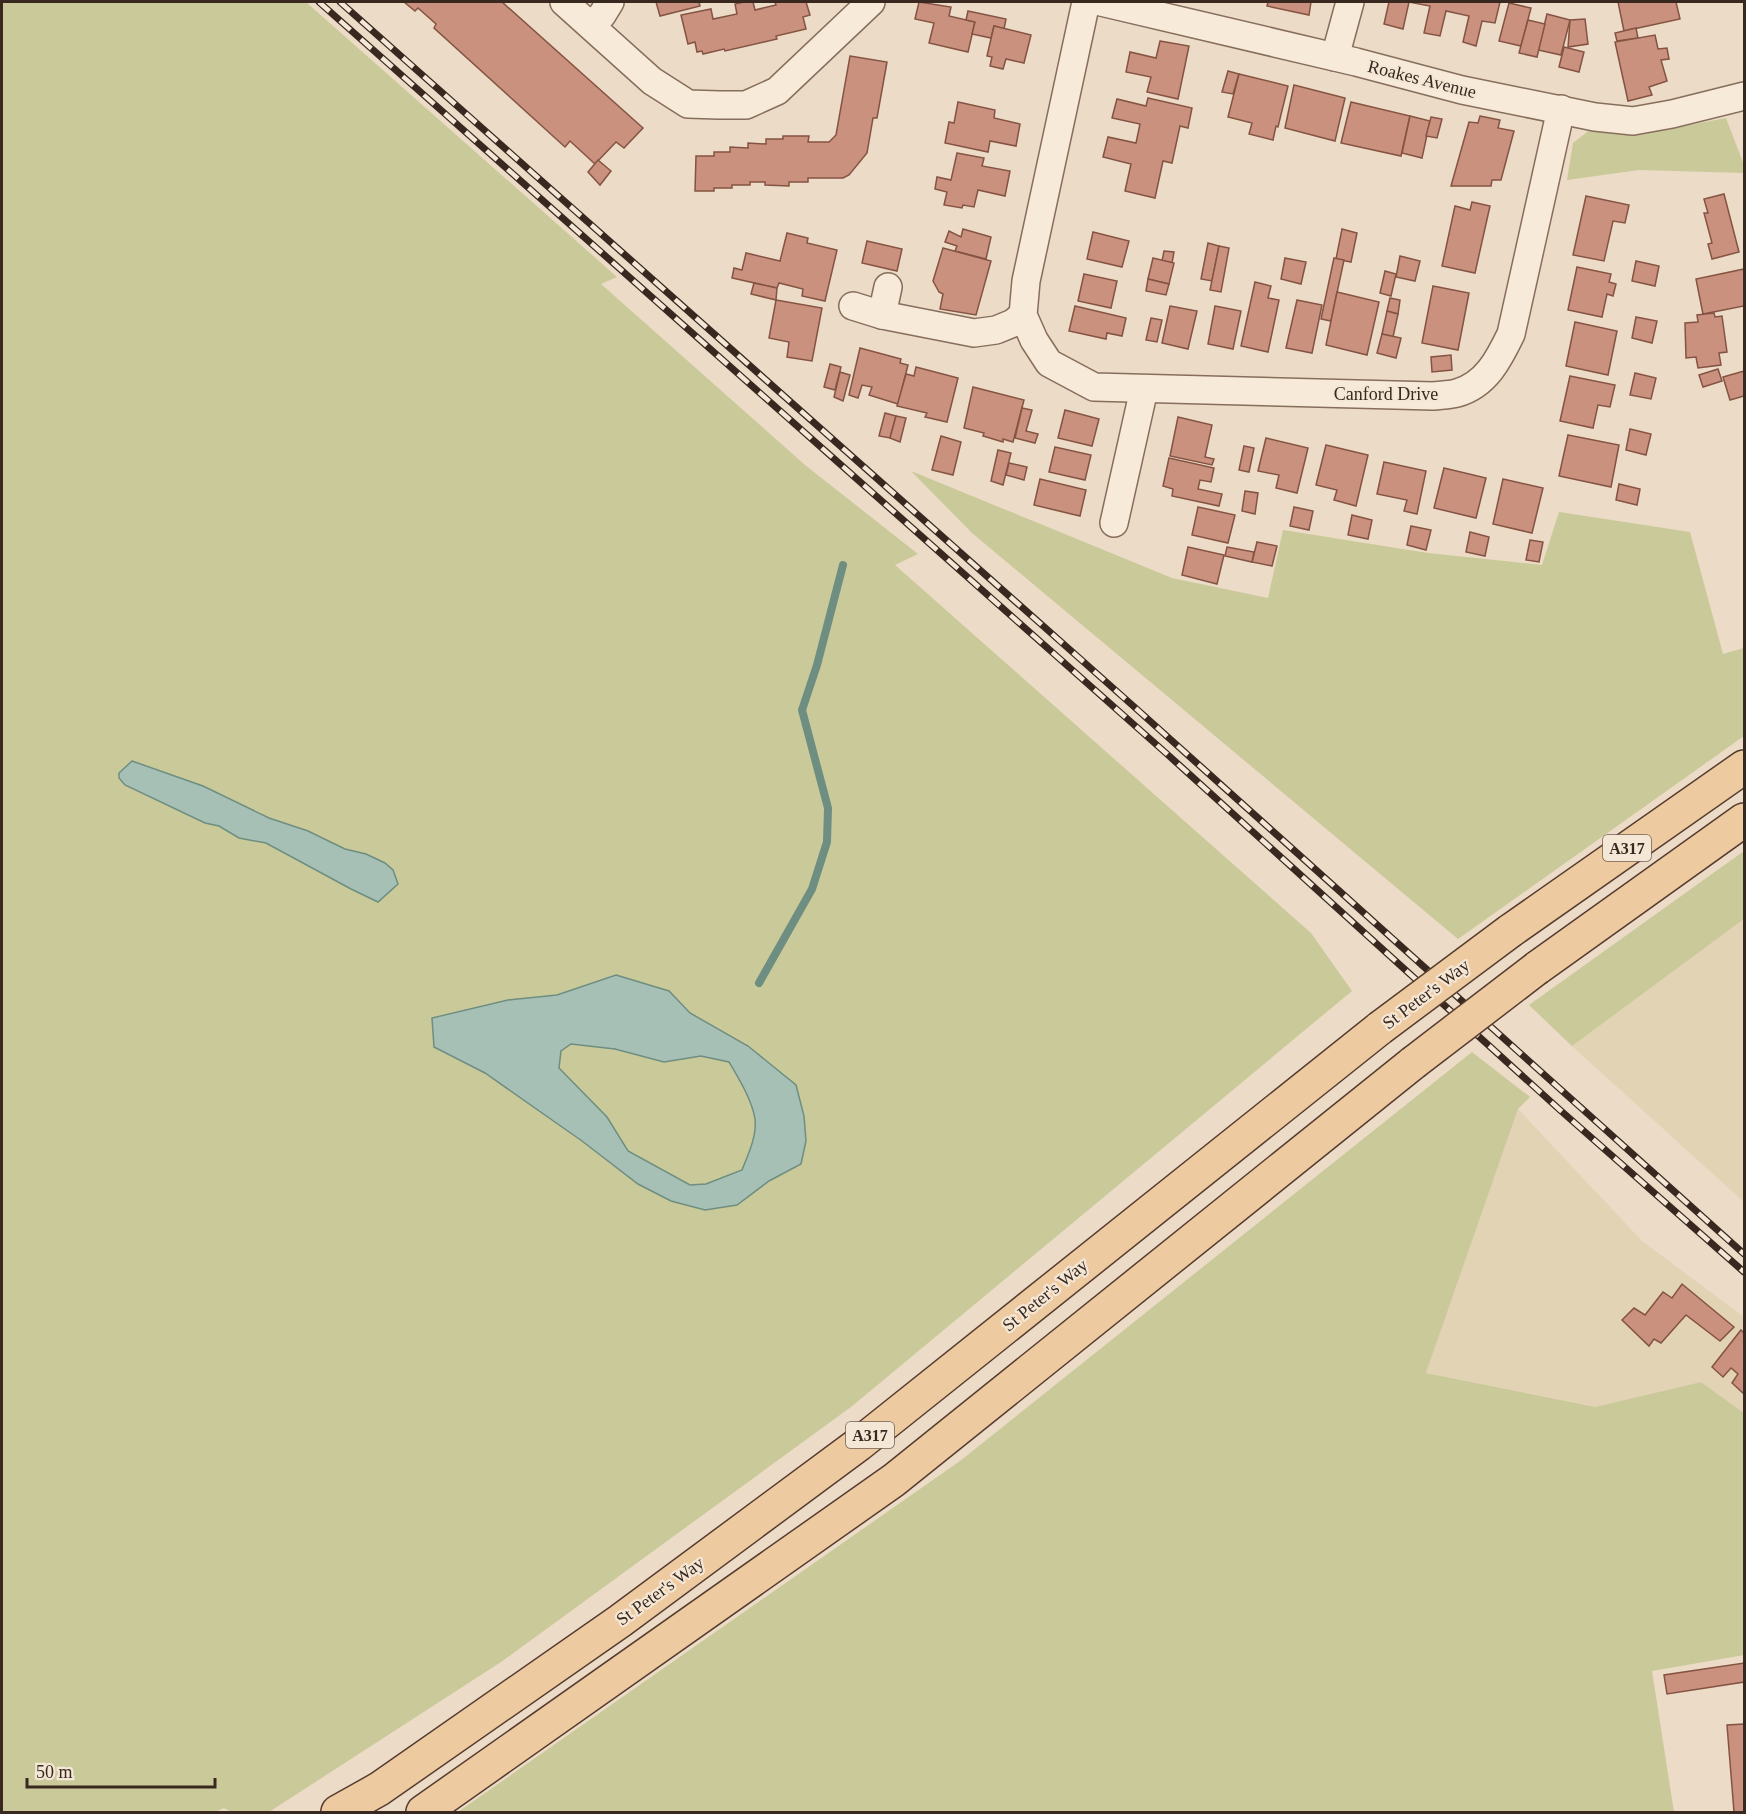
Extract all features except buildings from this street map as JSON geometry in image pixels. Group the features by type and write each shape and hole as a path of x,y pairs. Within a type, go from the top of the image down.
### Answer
{"main road":[{"name":"St Peter's Way","path":"338,1812 379,1789 620,1621 859,1444 1380,1028 1510,931 1744,767"},
{"name":"A317","path":"423,1812 894,1480 1413,1064 1538,968 1744,820"}],"street":[{"path":"564,2 652,81 688,104 746,105 777,91 871,2"},
{"path":"591,25 602,15 610,2"},
{"name":"Canford Drive","path":"1086,2 1026,281 1023,315 1034,340 1049,363 1094,387 1433,396 1458,393 1480,381 1497,364 1511,334 1561,109"},
{"name":"Roakes Avenue","path":"1101,2 1335,57 1462,90 1594,117 1633,121 1744,96"},
{"path":"1335,57 1350,2"},
{"path":"882,315 888,287"},
{"path":"853,306 882,315 974,333 996,330 1013,323 1023,315"},
{"path":"1114,523 1131,497 1144,389"}],"shaded area":[{"path":"132,761 203,786 269,818 308,831 345,849 366,854 385,863 393,870 398,884 378,902 266,843 239,838 219,826 205,823 125,785 119,778 119,773"},
{"path":"1744,919 1744,1202 1572,1046"},
{"path":"616,975 669,991 690,1013 748,1046 796,1085 804,1116 806,1141 801,1164 769,1181 737,1205 705,1210 671,1201 638,1184 582,1141 485,1073 434,1047 432,1018 508,1000 557,995","holes":["571,1044 615,1049 664,1062 701,1056 729,1062 748,1097 755,1119 753,1139 742,1170 706,1184 690,1185 628,1151 607,1117 559,1068 561,1051"]},
{"path":"1518,1109 1642,1241 1744,1317 1744,1413 1701,1382 1595,1407 1426,1373"}],"green space":[{"path":"2,2 306,2 617,277 601,284 805,465 918,554 895,565 1311,933 1352,991 851,1407 501,1662 269,1812 232,1812 224,1808 215,1812 2,1812"},
{"path":"1726,118 1744,165 1744,173 1639,170 1567,180 1573,143 1591,129 1633,136"},
{"path":"911,471 1172,578 1268,598 1283,530 1428,553 1542,565 1559,512 1690,532 1723,654 1744,648 1744,736 1458,939 972,533"},
{"path":"1744,851 1744,919 1572,1046 1529,1005"},
{"path":"1472,1052 1530,1097 1518,1109 1426,1373 1595,1407 1701,1382 1744,1413 1744,1655 1652,1671 1674,1812 458,1812 960,1461"}],"waterway":[{"path":"759,983 812,889 827,842 828,808 802,710 817,665 843,565"}],"railway":[{"path":"319,2 1167,754 1560,1110 1744,1272"},
{"path":"340,2 1131,704 1744,1254"}]}
